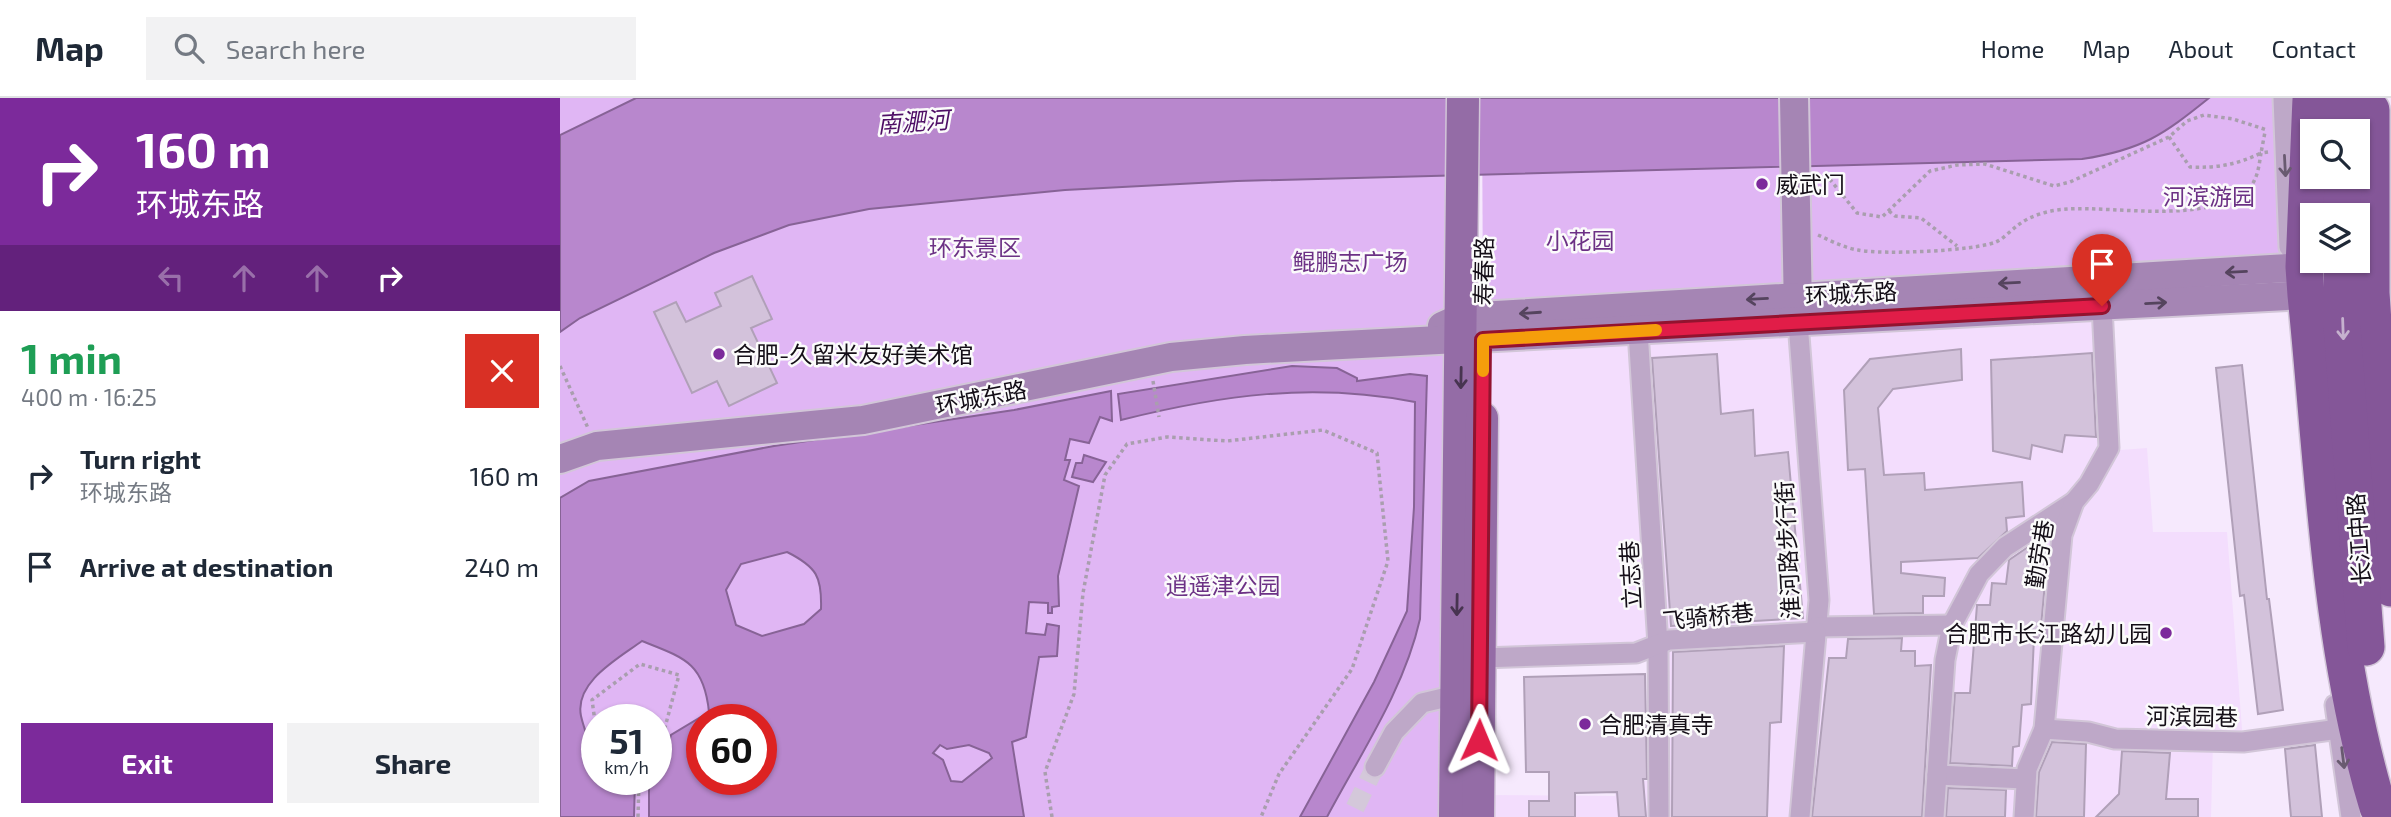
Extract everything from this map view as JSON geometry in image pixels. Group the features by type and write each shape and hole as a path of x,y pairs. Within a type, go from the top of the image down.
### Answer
{"highway":[{"path":"2342,110 2298,282 2340,626 2369,814"},
{"name":"长江中路","path":"2342,110 2371,293 2391,588"},
{"name":"长江中路","path":"2342,273 2342,327 2369,814"}],"main road":[{"path":"1463,98 1474,187"},
{"path":"1474,187 1484,98"},
{"name":"寿春路","path":"1455,817 1456,695 1472,328 1474,187"},
{"name":"寿春路","path":"1472,328 1481,658 1478,817"}],"street":[{"path":"1794,98 1793,173 1798,309"},
{"path":"2283,98 2284,149 2298,282 2315,567 2339,729 2369,814"},
{"name":"环城东路","path":"1472,328 1638,331 1798,309 2102,306 2298,282"},
{"name":"环城东路","path":"560,459 597,446 863,420 1171,357 1403,342 1472,328 2298,282"},
{"name":"勤劳巷","path":"2024,817 2025,779 2044,729 2062,535 2074,502 2089,484 2109,448 2102,306"},
{"name":"淮河路步行街","path":"1798,309 1819,600 1800,817"},
{"name":"立志巷","path":"1638,331 1658,645 1659,817"},
{"path":"1934,817 1945,660 1952,625 1979,574 2005,547 2074,502"},
{"name":"飞骑桥巷","path":"1481,658 1636,653 1669,640 1816,630 1952,625"},
{"path":"1375,767 1394,732 1422,703 1456,695"},
{"name":"河滨园巷","path":"2044,729 2088,732 2115,739 2244,742 2339,729"},
{"path":"1937,775 2025,779"}],"path":[{"path":"1793,173 1828,177 1857,213 1882,217 1930,171 1957,165 1985,164 2053,186 2070,182 2169,137 2187,121 2204,115 2233,118 2265,130 2256,178 2249,188 2230,199 2190,210 2066,209 2041,214 2020,223 1997,242 1959,248 1877,253 1856,250 1795,226"},
{"path":"2169,137 2190,167 2218,168 2240,164 2261,153 2284,149"},
{"path":"1888,211 1895,216 1921,218 1959,248"},
{"path":"560,366 597,446"},
{"path":"1153,381 1159,417"},
{"path":"1052,817 1045,772 1074,694 1083,593 1105,475 1127,444 1167,436 1227,441 1323,430 1377,453 1388,561 1352,669 1279,774 1261,817"},
{"path":"593,704 592,700 640,664 679,675 671,704"},
{"path":"638,795 638,817"}],"shaded area":[{"path":"2102,306 2107,451 2147,448 2153,532 2227,532 2243,742 2213,742 2211,817 1478,817 1479,795 1615,796 1615,783 1658,780 1658,646 1481,658 1483,339"}],"green space":[{"path":"560,98 1464,98 1455,817 560,817"},
{"path":"1482,98 2283,98 2290,269 1483,316"}],"water":[{"name":"南淝河","path":"636,98 2209,98 2151,139 2121,151 2082,159 1237,181 1065,190 869,209 789,225 714,253 580,318 560,332 560,135"},
{"path":"1292,366 1337,368 1357,378 1357,381 1410,374 1427,376 1420,619 1404,671 1393,696 1327,817 1300,817 1374,682 1407,611 1414,507 1415,402 1340,393 1267,394 1195,404 1121,420 1118,394"},
{"path":"1111,391 1112,421 1100,417 1089,443 1070,439 1065,460 1070,460 1064,480 1079,486 1058,576 1059,606 1052,607 1052,613 1048,613 1048,603 1029,602 1026,633 1045,635 1047,624 1059,626 1057,656 1039,657 1026,737 1012,742 1024,817 649,817 649,795 672,795 672,734 686,726 686,795 777,795 777,704 708,704 702,683 690,664 670,652 642,641 600,672 584,692 581,704 581,795 635,795 634,817 560,817 560,498 589,481 774,446 1014,410","holes":["787,552 805,563 819,581 821,609 804,624 762,636 736,625 726,590 741,564","940,745 947,749 969,745 989,753 992,758 962,782 951,781 943,760 933,753"]},
{"path":"1084,455 1106,462 1093,482 1072,477 1076,463 1082,463"}],"building":[{"name":"合肥-久留米友好美术馆","path":"752,276 772,319 751,328 777,383 729,406 717,381 692,393 654,312 676,302 686,322 721,306 715,293"},
{"path":"1961,349 1962,380 1893,389 1878,408 1884,475 1924,473 1925,490 2022,482 2024,516 2006,518 2007,531 1978,558 1901,562 1901,573 1945,578 1944,596 1923,596 1923,613 1874,614 1865,469 1848,470 1844,390 1870,359"},
{"path":"2092,353 2096,437 2065,435 2062,452 2032,445 2030,459 1993,451 1991,360"},
{"path":"1717,354 1721,414 1753,410 1755,456 1788,452 1803,618 1671,626 1652,358"},
{"path":"2242,365 2267,599 2283,710 2258,714 2244,595 2240,596 2216,368"},
{"path":"2028,547 2048,549 2040,638 2034,637 2031,704 2022,705 2019,746 2013,747 2012,766 1950,763 1955,693 1970,693 1977,605 1990,605 1992,583 2006,584 2009,560"},
{"path":"1902,638 1901,651 1915,651 1915,666 1931,665 1922,817 1812,817 1829,658 1846,658 1848,639"},
{"path":"1784,646 1781,722 1770,723 1767,817 1672,817 1673,652"},
{"name":"合肥清真寺","path":"1645,674 1647,779 1643,779 1646,817 1619,817 1617,792 1575,793 1575,817 1529,817 1529,801 1549,801 1549,772 1526,772 1524,677"},
{"path":"2052,742 2086,744 2084,817 2036,817 2039,772"},
{"path":"2315,745 2322,817 2291,817 2285,749"},
{"path":"2122,751 2170,753 2166,799 2198,799 2198,817 2096,817 2119,794"},
{"path":"1948,788 2006,790 2005,817 1946,817"}],"tunnel":[{"path":"1355,808 1375,767"}],"slow traffic":[{"path":"1483,371 1483,340 1656,330"}],"place":[{"name":"威武门","path":"1762,184"},
{"name":"合肥-久留米友好美术馆","path":"719,354"},
{"name":"合肥市长江路幼儿园","path":"2166,633"},
{"name":"合肥清真寺","path":"1585,724"}],"route":[{"path":"1479,740 1483,340 2102,306"}],"park label":[{"name":"河滨游园","path":"2209,196"},
{"name":"小花园","path":"1580,240"},
{"name":"环东景区","path":"975,247"},
{"name":"鲲鹏志广场","path":"1350,261"},
{"name":"逍遥津公园","path":"1223,585"}]}
